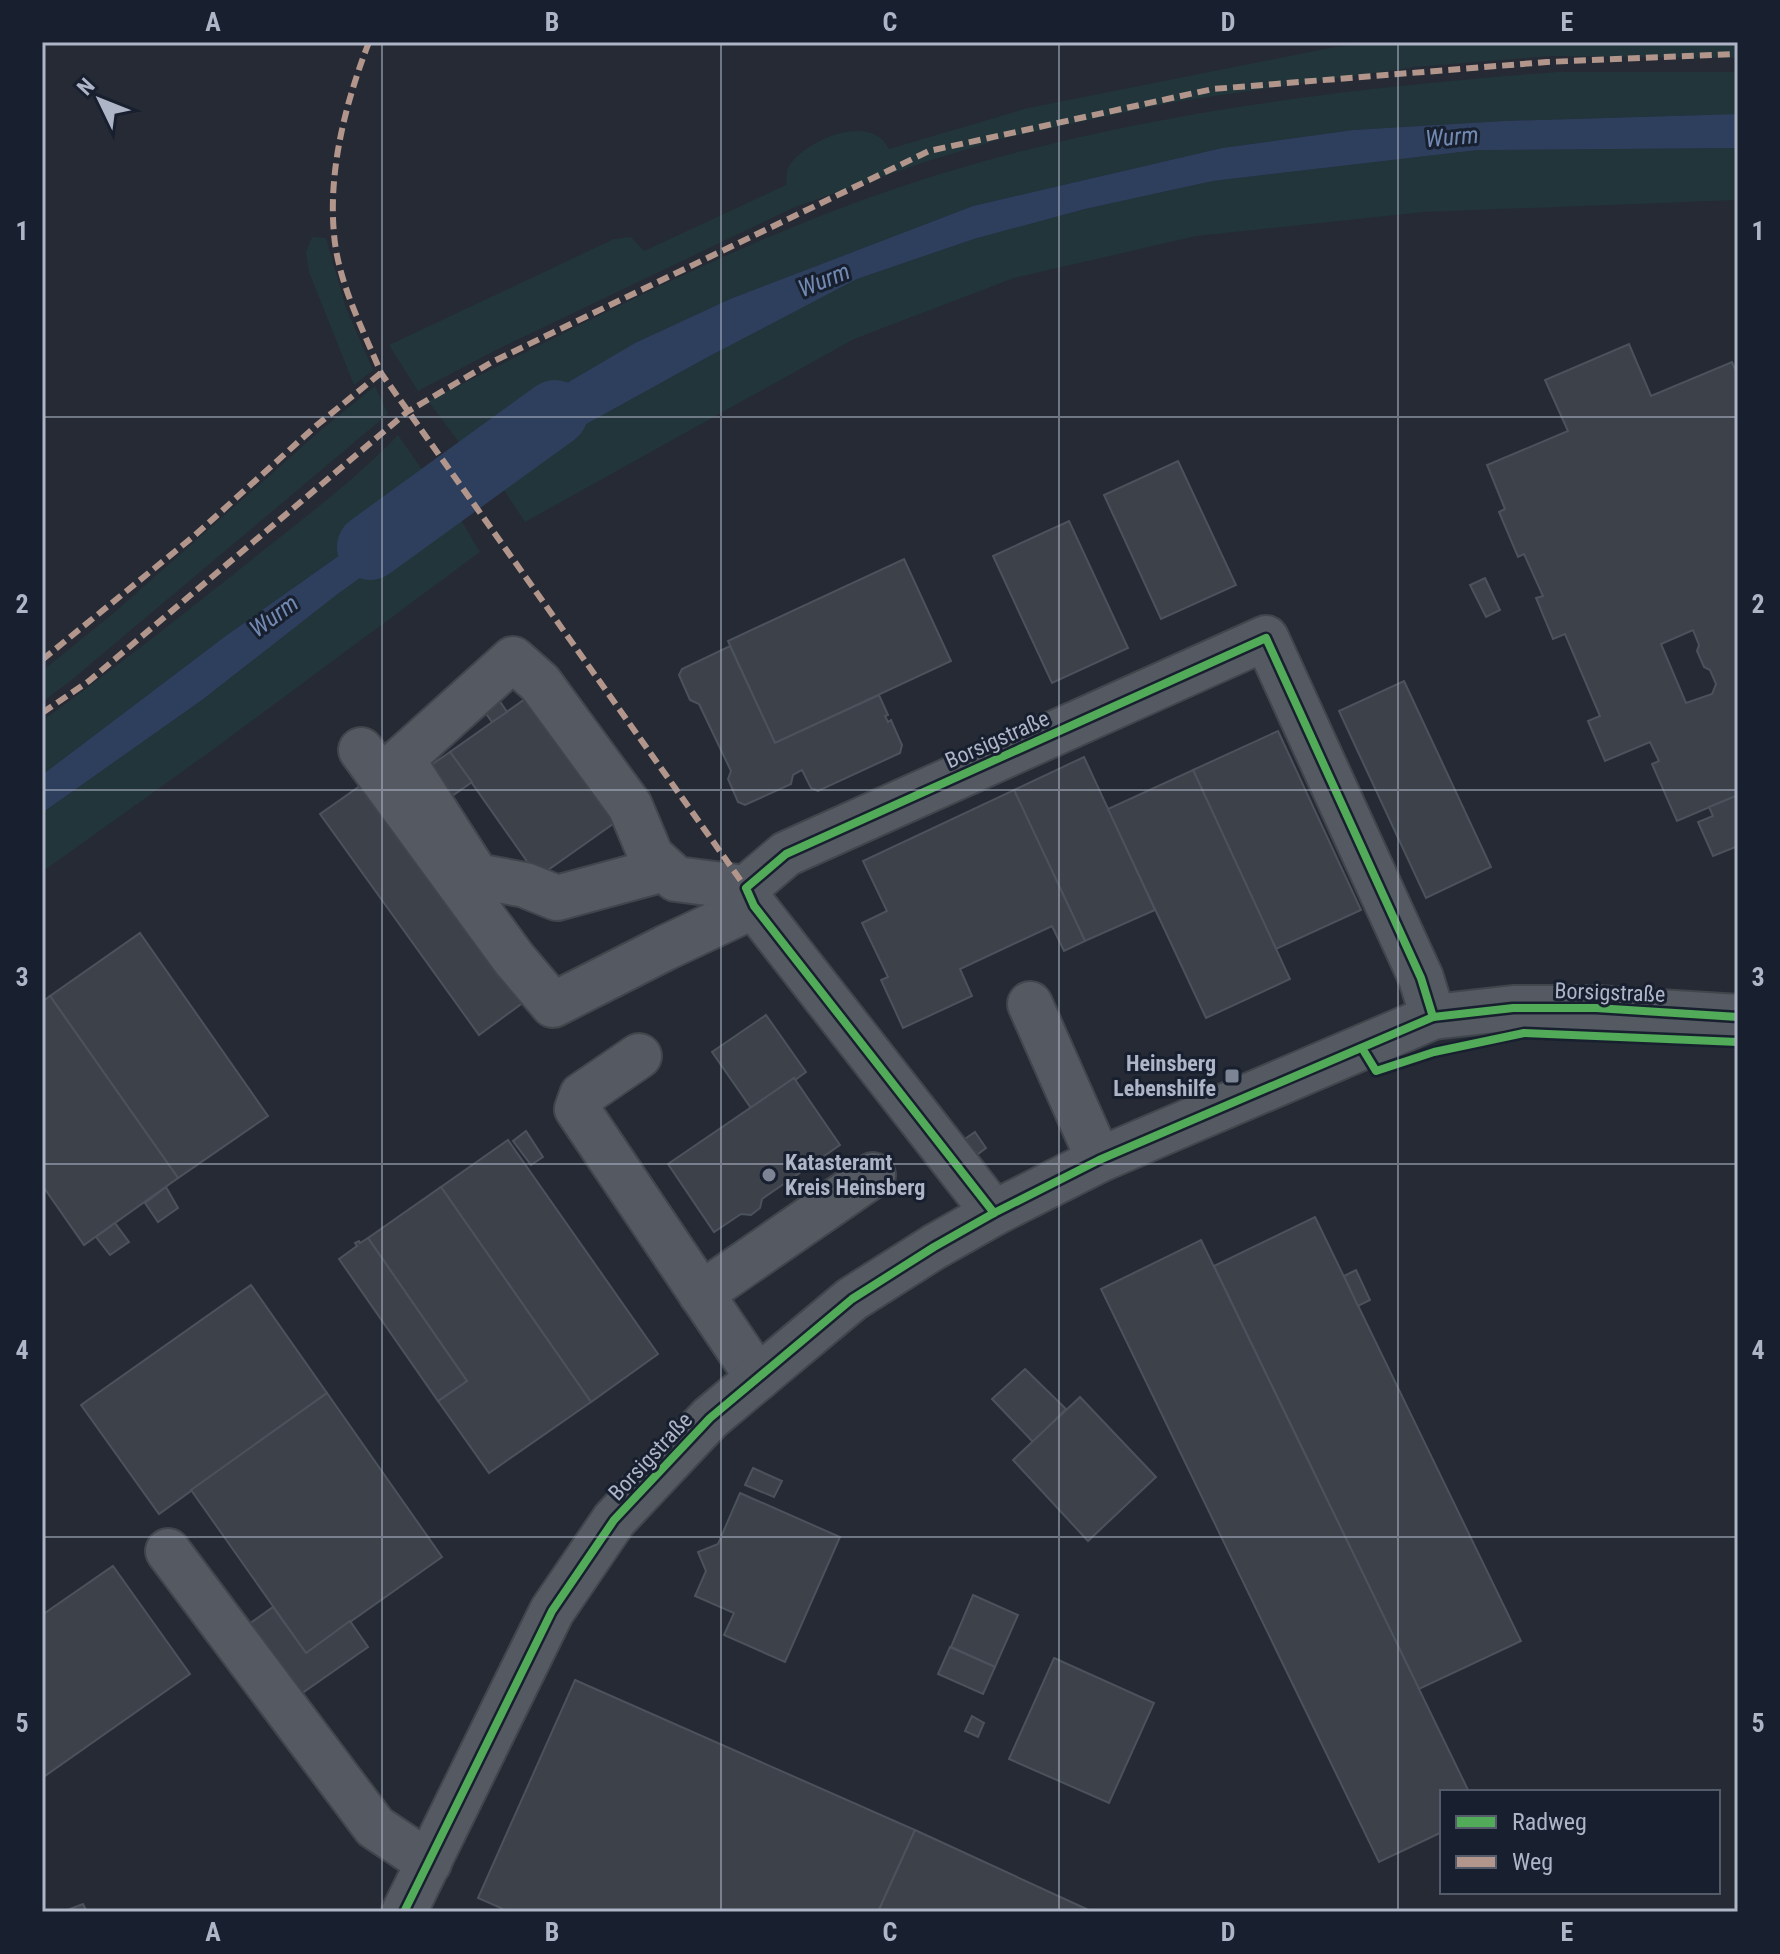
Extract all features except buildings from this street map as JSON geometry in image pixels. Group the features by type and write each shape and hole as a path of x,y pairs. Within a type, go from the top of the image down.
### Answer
{"street":[{"name":"Borsigstraße","path":"750,897 786,854 1266,638 1421,978 1433,1017"},
{"path":"664,869 557,898 525,885 477,876 402,759 513,659 540,683 630,806 651,856 676,879 750,897 994,1213"},
{"path":"361,750 514,959 553,1005 665,948 750,897"},
{"path":"1030,1004 1099,1160"},
{"name":"Borsigstraße","path":"404,1912 552,1611 614,1520 710,1418 852,1299 994,1213 1099,1160 1433,1017 1513,1008 1596,1008 1738,1017"},
{"path":"639,1056 582,1095 577,1109 758,1378"},
{"path":"701,1294 873,1175"},
{"path":"168,1551 375,1827 429,1863"}],"green space":[{"path":"1395,42 1738,42 1738,58 1551,56 1415,67 1174,102 1004,138 795,207 498,349 418,391 389,345 614,239 631,237 644,251 786,185 788,168 797,156 824,139 839,134 869,132 881,138 889,149 1028,108 1335,47"},
{"path":"1558,72 1738,72 1738,114 1504,121 1353,130 1222,148 973,206 730,299 635,343 461,445 428,401 641,295 750,245 860,201 944,173 1030,149 1204,112 1382,88"},
{"path":"1738,148 1738,200 1424,212 1196,236 1014,278 854,339 525,522 494,475 857,279 974,239 1085,209 1213,181 1478,150"},
{"path":"312,237 326,238 346,308 373,370 354,385 309,272 306,252"},
{"path":"375,386 388,414 42,702 42,671 116,611"},
{"path":"398,435 433,485 427,492 227,635 42,775 42,721 310,513"},
{"path":"455,510 480,552 42,872 42,813 202,700 339,593"}],"water":[{"path":"1738,114 1738,148 1478,150 1213,181 1085,209 974,239 857,279 494,475 461,445 635,343 730,299 973,206 1222,148 1353,130 1504,121"},
{"path":"433,485 455,510 339,593 202,700 42,813 42,775 227,635 413,503"}],"waterway":[{"name":"Wurm","path":"370,547 555,413"}],"marked path":[{"path":"369,42 346,112 336,161 333,210 340,270 381,373 746,888"},
{"path":"42,713 89,681 407,412 492,362 929,151 1213,89 1547,62 1738,54"},
{"path":"42,660 194,536 317,425 381,373"}],"cycle path":[{"path":"994,1213 754,906 746,888 786,854 1266,638 1421,978 1433,1017"},
{"path":"404,1912 552,1611 614,1520 710,1418 852,1299 994,1213 1099,1160 1433,1017 1513,1008 1596,1008 1738,1017"},
{"path":"1362,1048 1376,1071 1434,1052 1524,1033 1738,1042"}],"place":[{"name":"Heinsberg Lebenshilfe","path":"1232,1076"},
{"name":"Katasteramt Kreis Heinsberg","path":"769,1175"}]}
